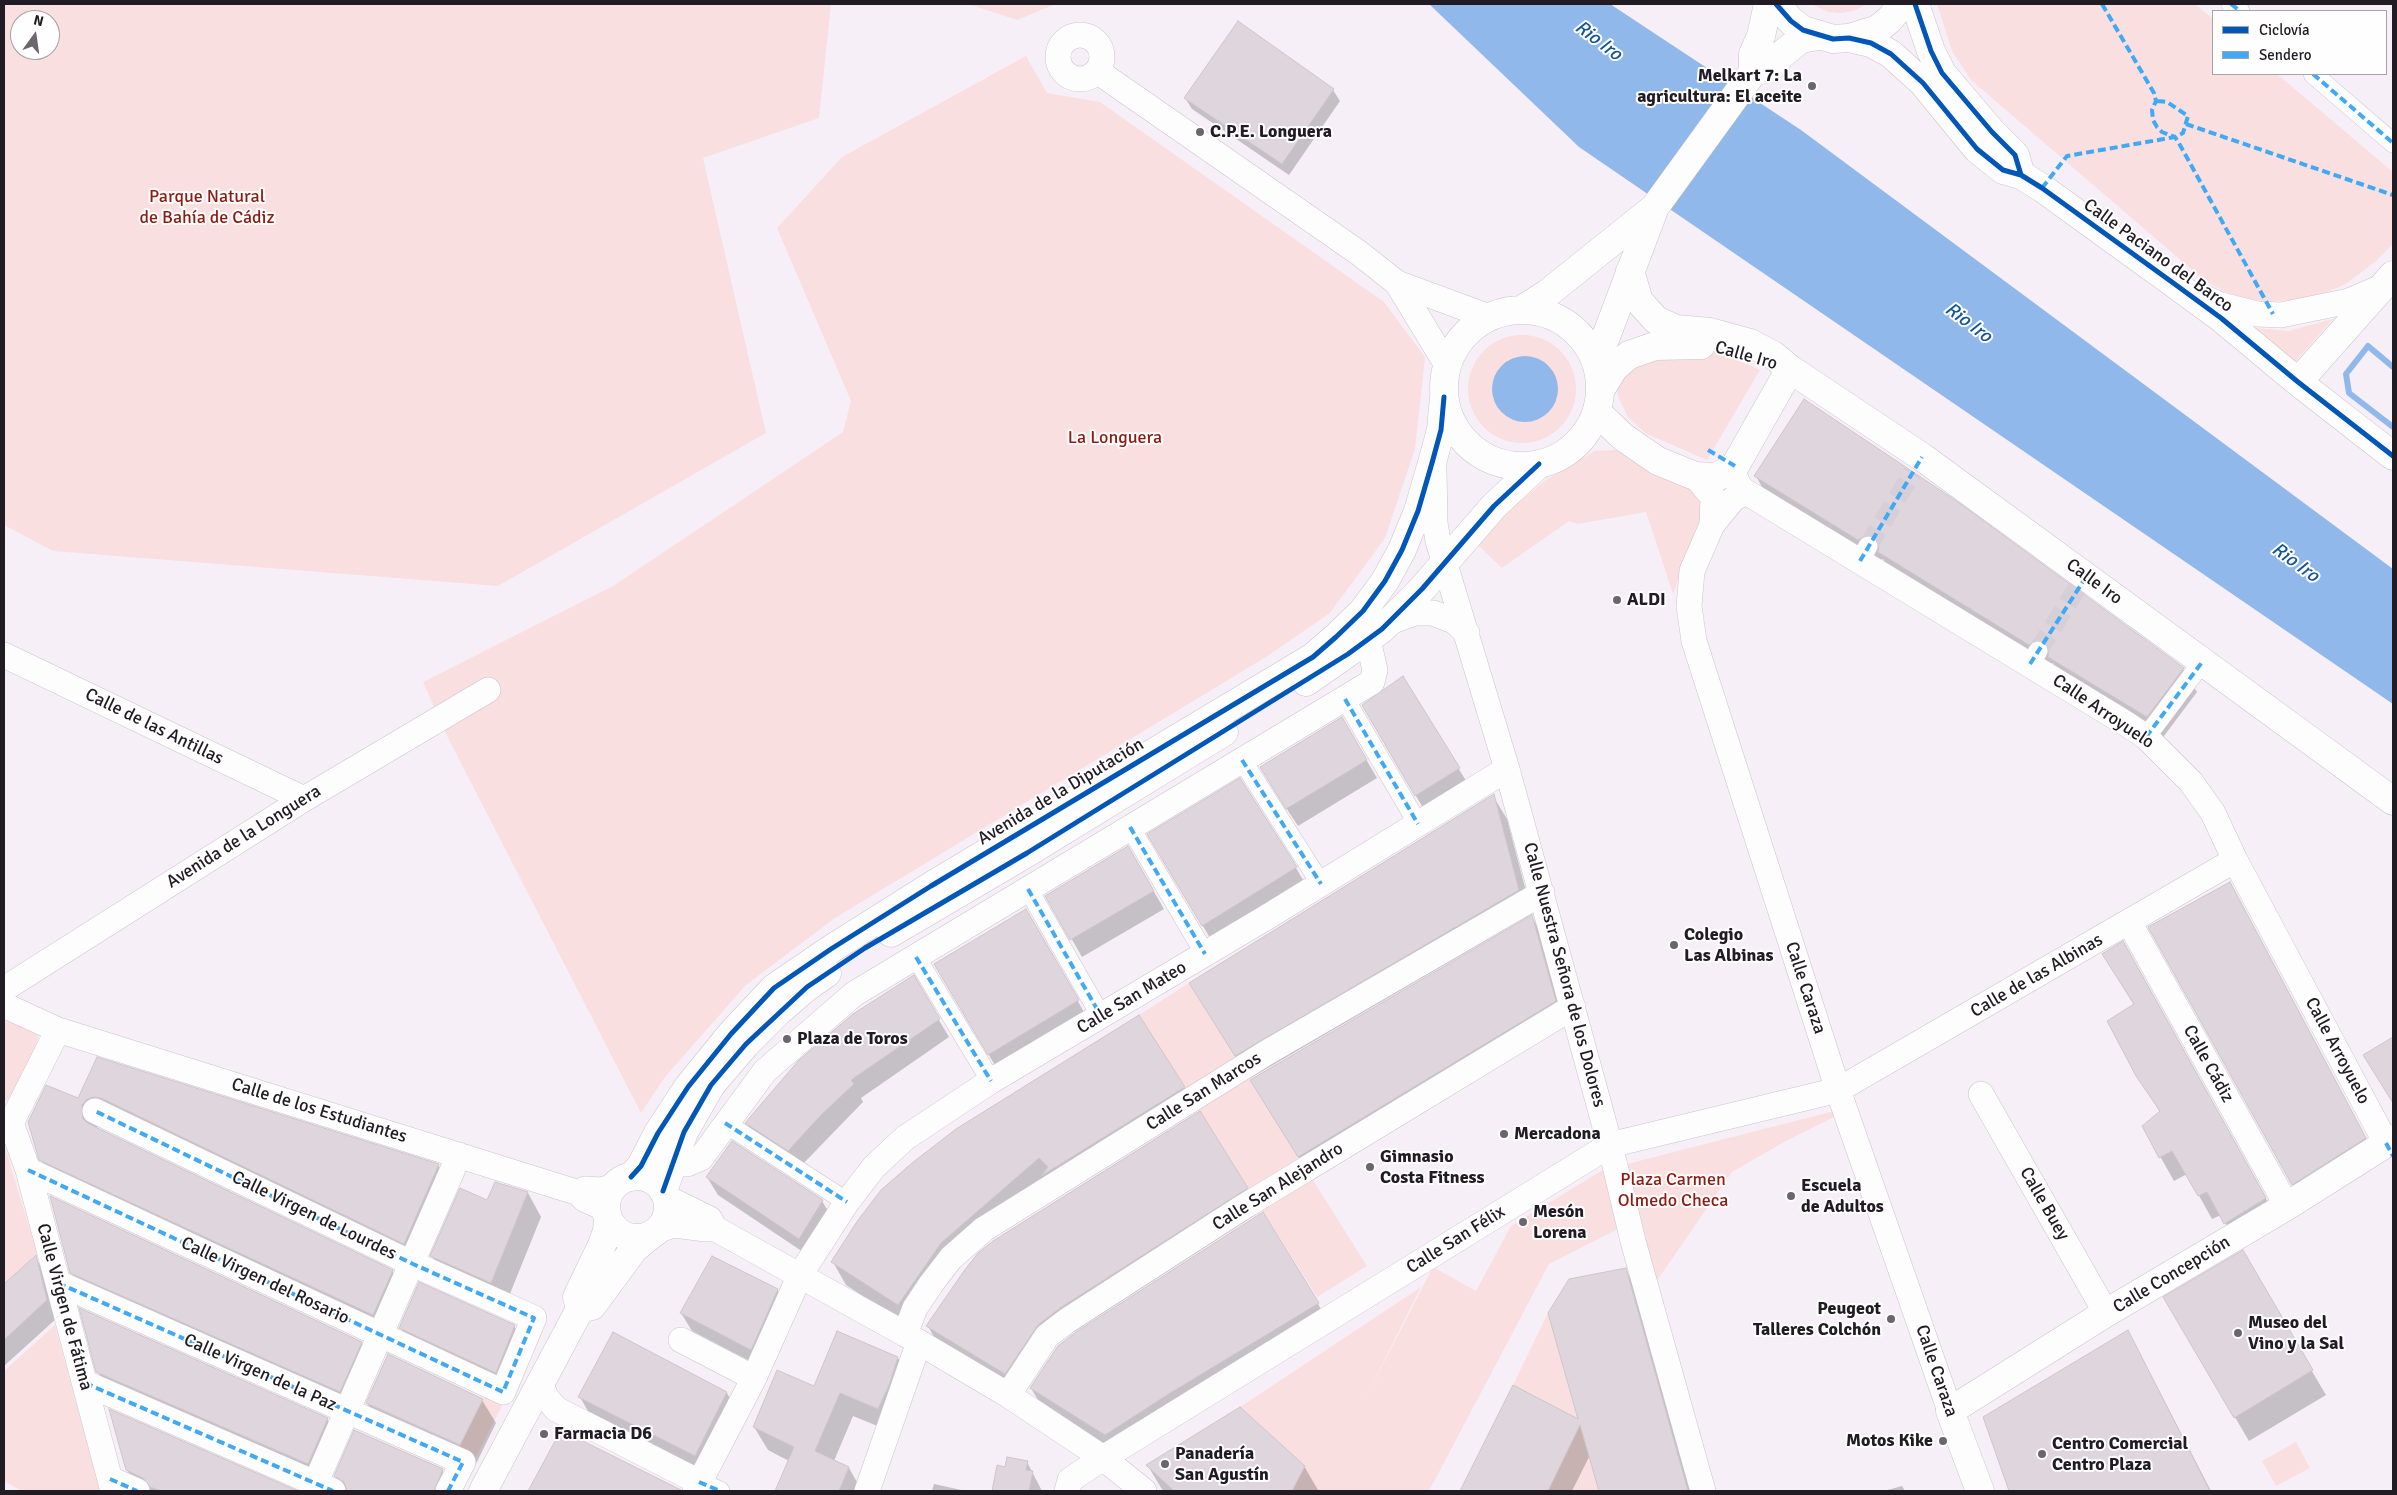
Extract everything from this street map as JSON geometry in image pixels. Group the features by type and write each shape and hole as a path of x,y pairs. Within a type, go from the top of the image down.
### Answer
{"main road":[{"path":"1655,207 1548,293 1521,310 1489,317 1475,325 1463,336 1447,365 1444,397 1454,428 1476,452 1506,465 1523,466 1539,464 1569,451 1590,427 1598,388 1630,271 1655,207 1753,72 1753,54 1761,36 1768,4"},
{"path":"1776,4 1790,21 1803,30 1833,39 1849,38 1878,28 1890,19 1902,4"},
{"path":"1915,4 1931,51 1942,73 1992,132 2015,155 2022,175"},
{"path":"1753,72 1770,68 1781,55 1801,39 1818,36"},
{"name":"Calle Paciano del Barco","path":"1849,38 1871,44 1891,54 1923,83 1977,149 2003,170 2022,175 2176,285 2221,318 2298,382 2393,456"},
{"name":"Calle Iro","path":"1630,271 1639,301 1656,320 1676,329 1710,332 1750,343 1773,355 1918,465 2083,581 2203,661 2392,804"},
{"path":"2298,382 2389,281"},
{"path":"1521,310 1545,314 1567,325 1590,348 1598,388 1623,437 1658,461 1695,476 1717,477 1736,466"},
{"name":"Calle Iro","path":"1598,388 1614,368 1629,355 1655,346 1705,345 1731,350 1790,369"},
{"name":"Calle Iro","path":"1736,466 1790,369"},
{"name":"Avenida de la Diputación","path":"624,1181 641,1166 658,1133 688,1087 731,1034 774,988 831,949 931,886 1313,657 1336,637 1363,611 1385,581 1402,550 1418,511 1434,454 1440,430 1444,397"},
{"name":"Avenida de la Diputación","path":"665,1195 672,1162 684,1132 711,1085 746,1044 807,986 865,948 1027,853 1325,670 1368,640 1390,622 1422,589 1494,506 1539,464"},
{"name":"Calle Concepción","path":"1950,1411 2106,1313 2391,1146"},
{"path":"483,1491 580,1309 577,1297 607,1232 607,1200 624,1181 653,1180 665,1195 667,1216 654,1232 634,1249 592,1306 580,1309"},
{"path":"608,1215 618,1231 625,1235 642,1237 654,1232"},
{"name":"Calle Caraza","path":"1950,1411 1980,1491"}],"street":[{"path":"1097,71 1359,253 1397,283 1489,317"},
{"path":"2314,75 2393,143"},
{"path":"2176,285 2222,305 2257,314 2281,315 2349,301 2389,281"},
{"path":"1397,283 1447,365"},
{"name":"Calle Nuestra Señora de los Dolores","path":"1434,454 1435,522 1445,562 1508,769 1610,1145 1633,1241 1703,1491"},
{"path":"1736,466 1736,481 1746,492"},
{"path":"1695,476 1713,497 1712,525"},
{"name":"Calle Caraza","path":"1746,492 1733,499 1712,525 1692,571 1689,606 1694,641 1838,1090 1950,1411"},
{"name":"Calle Arroyuelo","path":"1746,492 1864,554 2034,657 2146,737 2191,782 2214,813 2235,860 2391,1146"},
{"path":"1390,622 1415,614 1433,613 1454,621 1467,633"},
{"path":"672,1162 687,1164 701,1158 765,1071 854,994 1372,682 1375,676 1374,664 1368,640"},
{"name":"Calle de las Antillas","path":"4,655 304,799"},
{"path":"2146,737 2203,661"},
{"name":"Avenida de la Longuera","path":"4,989 304,799 488,690"},
{"path":"1345,699 1418,824"},
{"path":"1242,760 1321,884"},
{"name":"Calle San Mateo","path":"705,1488 800,1275 847,1202 874,1167 905,1138 991,1082 1321,884 1508,769"},
{"path":"1130,827 1205,954"},
{"name":"Calle de las Albinas","path":"1838,1090 2235,860"},
{"path":"1028,888 1101,1016"},
{"name":"Calle San Marcos","path":"867,1491 912,1338 916,1308 930,1284 951,1258 984,1229 1266,1053 1542,894"},
{"name":"Calle Cádiz","path":"2128,922 2288,1206"},
{"path":"916,957 991,1082"},
{"name":"Calle de los Estudiantes","path":"4,1005 58,1030 579,1193 584,1198 602,1206 608,1215"},
{"name":"Calle San Alejandro","path":"1008,1395 1047,1336 1068,1320 1240,1210 1573,1007"},
{"path":"7,1122 58,1030"},
{"name":"Calle San Félix","path":"1069,1486 1103,1458 1610,1145 1838,1090"},
{"name":"Calle Buey","path":"1981,1094 2106,1313"},
{"name":"Calle Virgen de Lourdes","path":"95,1112 413,1264 534,1318 503,1392"},
{"name":"Calle Virgen de Fátima","path":"7,1122 28,1170 112,1485"},
{"path":"725,1123 847,1202"},
{"path":"85,1383 320,1489 348,1411 459,1155"},
{"name":"Calle Virgen del Rosario","path":"28,1170 503,1392"},
{"name":"Calle de los Estudiantes","path":"579,1193 585,1189 602,1190 624,1181"},
{"path":"665,1195 710,1219 714,1228"},
{"path":"654,1232 674,1225 706,1229 714,1228 912,1338 1008,1395 1103,1458 1144,1491"},
{"name":"Calle Virgen de la Paz","path":"58,1283 463,1462 448,1491"},
{"path":"681,1340 754,1378"},
{"path":"541,1384 546,1397 556,1409 705,1488"},
{"path":"1068,1436 1070,1452 1066,1468 1069,1486"},
{"path":"112,1485 137,1491"}],"green space":[{"name":"Parque Natural de Bahía de Cádiz","path":"4,4 831,4 819,118 703,158 766,433 498,586 53,551 4,525"},
{"path":"968,4 1056,4 1017,20"},
{"path":"1811,4 1868,4 1853,11 1841,13 1828,12"},
{"path":"1937,4 2195,4 2212,18 2212,75 2278,75 2393,172 2393,244 2376,261 2346,284 2310,299 2257,302 2235,297 2205,281 1971,80 1952,51"},
{"name":"La Longuera","path":"1026,56 1047,93 1100,102 1384,302 1425,357 1415,449 1385,538 1330,613 1266,657 835,918 746,985 665,1077 641,1113 447,736 423,682 613,586 843,432 851,401 777,228 842,157"},
{"path":"2333,319 2293,364 2246,327 2288,331"},
{"path":"1522,335 1543,339 1560,351 1572,368 1576,389 1572,410 1560,427 1543,439 1522,443 1501,439 1484,427 1472,410 1468,389 1472,368 1484,351 1501,339"},
{"path":"1708,351 1729,356 1760,370 1707,460 1645,433 1628,417 1619,399 1616,386 1632,366 1656,353"},
{"path":"1615,450 1698,490 1704,511 1673,594 1646,512 1578,524 1569,521 1502,568 1478,545 1507,512 1547,479 1595,451"},
{"path":"1189,983 1367,1266 1317,1297 1139,1015"},
{"path":"4,1020 30,1028 38,1036 36,1048 15,1089 4,1102"},
{"name":"Plaza Carmen Olmedo Checa","path":"1834,1111 1836,1116 1786,1141 1732,1172 1656,1282 1627,1164"},
{"path":"4,1144 37,1253 4,1284"},
{"path":"1606,1168 1622,1227 1549,1264 1429,1491 1292,1491 1305,1466 1240,1407 1421,1287 1363,1403 1433,1267 1476,1291 1511,1226"},
{"path":"1548,1313 1599,1491 1548,1491 1567,1451 1556,1408 1513,1385"},
{"path":"55,1325 100,1491 22,1491 4,1481 4,1371"},
{"path":"485,1396 503,1404 473,1463 455,1455"},
{"path":"2296,1442 2310,1468 2276,1486 2262,1461"}],"water":[{"name":"Rio Iro","path":"1429,4 1610,4 1801,130 2393,569 2393,704 1579,147"},
{"path":"1525,356 1538,359 1548,366 1555,376 1558,389 1555,402 1548,412 1538,419 1525,422 1512,419 1502,412 1495,402 1492,389 1495,376 1502,366 1512,359"}],"building":[{"path":"1238,21 1334,89 1282,164 1184,98"},
{"path":"1804,399 1958,502 2184,668 2147,717 2048,657 2049,651 2044,642 2038,640 2029,645 1878,552 1879,545 1874,536 1867,535 1858,540 1754,476"},
{"path":"1403,676 1460,768 1415,796 1362,705"},
{"path":"1342,717 1367,760 1286,809 1260,767"},
{"path":"1240,778 1297,867 1202,926 1147,834"},
{"path":"1494,794 1519,890 1235,1056 1189,983"},
{"path":"1128,846 1154,891 1070,940 1045,896"},
{"path":"2230,882 2366,1138 2292,1185 2148,927"},
{"path":"1026,909 1079,1000 988,1055 934,964"},
{"path":"1532,915 1556,1001 1298,1157 1250,1080"},
{"path":"2123,941 2266,1198 2224,1224 2207,1192 2198,1196 2172,1151 2159,1158 2142,1126 2160,1111 2136,1076 2107,1021 2134,1004 2102,954"},
{"path":"914,975 940,1019 851,1080 854,1084 821,1115 788,1151 745,1123 799,1060 853,1014"},
{"path":"1139,1015 1185,1087 1041,1176 1048,1167 1039,1158 941,1243 898,1305 831,1262 856,1223 881,1190 912,1163 956,1129"},
{"path":"2393,1037 2393,1103 2363,1055"},
{"path":"97,1057 439,1164 404,1244 101,1098 87,1099 82,1105 83,1119 89,1124 393,1270 373,1315 39,1160 28,1122 46,1085 78,1098"},
{"path":"1200,1111 1248,1188 1060,1308 1038,1325 1005,1374 926,1326 978,1253 993,1241"},
{"path":"732,1141 823,1200 799,1239 706,1177"},
{"path":"495,1182 528,1192 491,1283 430,1256 460,1188 487,1200"},
{"path":"50,1196 362,1342 340,1392 70,1273"},
{"path":"1263,1212 1319,1303 1105,1435 1030,1388 1058,1346 1076,1332"},
{"name":"Museo del Vino y la Sal","path":"2243,1250 2313,1370 2234,1418 2163,1297"},
{"path":"36,1255 47,1300 4,1340 4,1284"},
{"path":"712,1256 778,1289 751,1350 680,1313"},
{"path":"1626,1268 1688,1491 1599,1491 1580,1425 1548,1491 1460,1491 1513,1385 1578,1419 1548,1313 1569,1279"},
{"path":"419,1282 515,1325 496,1373 399,1328"},
{"path":"79,1308 328,1418 308,1464 96,1372"},
{"path":"2128,1330 2210,1491 2009,1491 1983,1417"},
{"path":"837,1331 898,1357 889,1385 878,1409 840,1393 815,1451 849,1467 839,1491 775,1491 794,1447 753,1427 777,1370 814,1386"},
{"path":"613,1332 727,1392 695,1456 578,1397"},
{"path":"388,1354 483,1399 460,1445 366,1403"},
{"path":"1240,1407 1305,1466 1292,1491 1174,1491 1146,1465"},
{"path":"109,1409 298,1491 160,1491 150,1487 143,1478 126,1470"},
{"path":"354,1430 443,1469 434,1491 347,1491 344,1482 334,1476"},
{"path":"561,1430 681,1490 681,1491 528,1491"},
{"path":"1007,1457 1028,1461 1026,1470 1033,1471 1029,1491 992,1491 997,1465 1005,1467"}],"waterway":[{"path":"2393,367 2368,346 2346,374 2349,393 2393,427"}],"tunnel":[{"path":"1868,546 1913,472"},
{"path":"2038,651 2079,585"}],"marked path":[{"path":"2102,4 2154,93 2156,101 2152,110 2153,120 2162,132 2175,137 2180,145 2273,314"},
{"path":"2231,4 2239,10"},
{"path":"2314,75 2393,143"},
{"path":"2042,188 2067,156 2175,137 2183,133 2188,116 2167,102 2156,101"},
{"path":"2186,124 2393,195"},
{"path":"1708,450 1735,466"},
{"path":"1860,561 1922,457"},
{"path":"2030,664 2086,577"},
{"path":"2146,737 2203,661"},
{"path":"1345,699 1418,824"},
{"path":"1242,760 1321,884"},
{"path":"1130,827 1205,954"},
{"path":"1028,889 1101,1016"},
{"path":"916,957 991,1081"},
{"path":"28,1170 503,1392 534,1318 413,1264 95,1111"},
{"path":"725,1123 847,1202"},
{"path":"2386,1143 2393,1156"},
{"path":"58,1283 463,1462 448,1491"},
{"path":"85,1383 333,1491"},
{"path":"110,1479 137,1491"},
{"path":"699,1482 720,1491"}],"cycle path":[{"path":"1776,4 1791,21 1803,30 1833,39 1849,38 1871,43 1891,54 1923,83 1977,149 2003,170 2021,175 2042,188 2176,285 2221,318 2298,382 2393,456"},
{"path":"1915,4 1931,51 1942,73 1992,132 2015,155 2021,175"},
{"path":"631,1177 641,1166 658,1133 688,1087 731,1034 774,988 831,949 931,886 1313,657 1336,637 1363,611 1385,581 1402,550 1418,511 1432,463 1441,430 1444,397"},
{"path":"663,1191 684,1132 711,1085 746,1044 807,987 865,948 1027,853 1348,654 1382,629 1422,589 1494,506 1539,464"}],"place":[{"name":"Melkart 7: La agricultura: El aceite","path":"1812,86"},
{"name":"C.P.E. Longuera","path":"1200,132"},
{"name":"ALDI","path":"1617,600"},
{"name":"Colegio Las Albinas","path":"1674,945"},
{"name":"Plaza de Toros","path":"787,1039"},
{"name":"Mercadona","path":"1504,1134"},
{"name":"Gimnasio Costa Fitness","path":"1370,1167"},
{"name":"Escuela de Adultos","path":"1791,1196"},
{"name":"Mesón Lorena","path":"1523,1222"},
{"name":"Peugeot Talleres Colchón","path":"1891,1319"},
{"name":"Museo del Vino y la Sal","path":"2238,1333"},
{"name":"Farmacia D6","path":"544,1434"},
{"name":"Motos Kike","path":"1943,1441"},
{"name":"Centro Comercial Centro Plaza","path":"2042,1454"},
{"name":"Panadería San Agustín","path":"1165,1464"}]}
